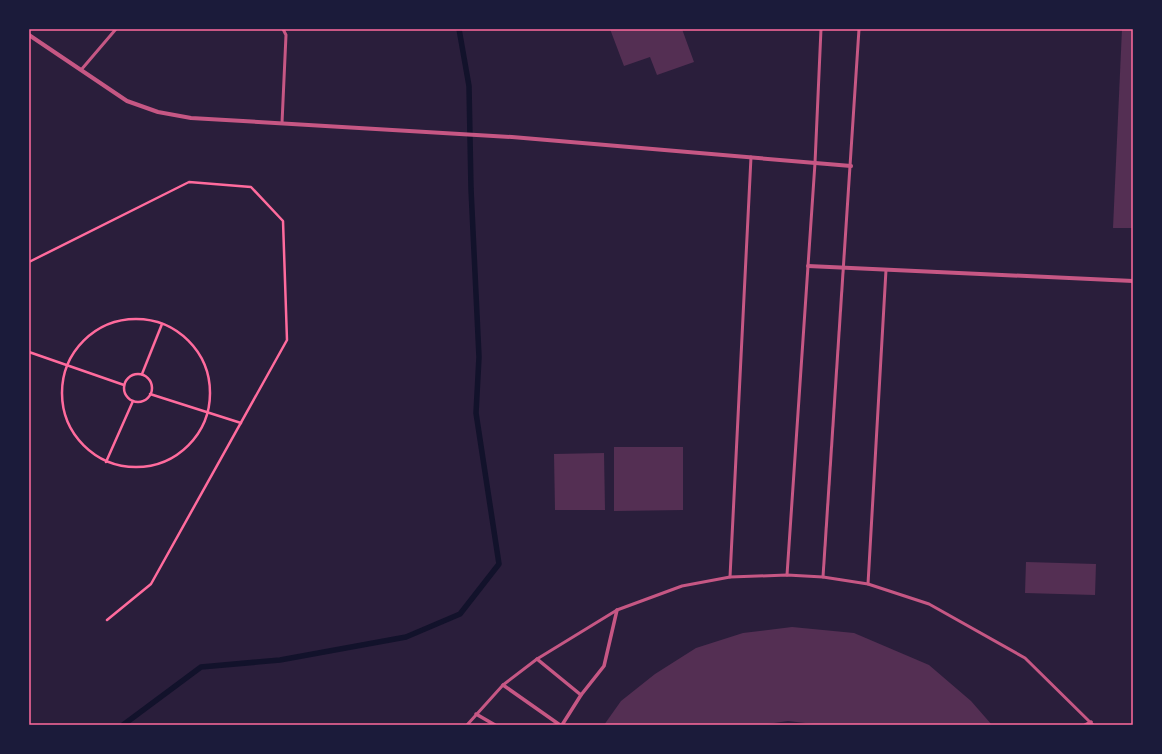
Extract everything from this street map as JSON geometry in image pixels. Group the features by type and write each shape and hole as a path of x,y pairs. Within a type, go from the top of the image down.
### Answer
{"street":[{"path":"29,35 127,101 158,112 191,118 512,137 850,166"},
{"path":"808,266 1133,281"},
{"path":"503,685 561,725 581,695 604,666 617,610"},
{"path":"537,659 581,695"},
{"path":"476,714 495,725"},
{"path":"1085,725 1092,724"}],"lane":[{"path":"81,70 116,29"},
{"path":"282,123 286,35 283,29"},
{"path":"787,575 815,163 821,29"},
{"path":"822,577 859,29"},
{"path":"730,577 751,157"},
{"path":"868,584 886,270"},
{"path":"467,725 503,685 537,659 617,610 682,586 730,577 787,575 822,577 868,584 929,604 1025,658 1092,724"}],"path":[{"path":"29,262 189,182 251,187 283,221 287,340 151,584 107,620"},
{"path":"140,318 162,324 182,334 197,350 207,369 211,391 208,413 197,436 179,454 156,465 131,468 106,462 87,449 77,438 72,432 63,411 61,388 66,366 78,346 95,330 116,321 140,318"},
{"path":"142,374 162,324"},
{"path":"29,352 124,385"},
{"path":"142,374 151,382 150,394 141,401 133,401 127,396 124,385 133,375 142,374"},
{"path":"150,394 241,423"},
{"path":"106,462 133,401"}],"shaded area":[{"path":"29,29 1133,29 1133,725 29,725"}],"building":[{"path":"610,29 682,29 694,62 657,75 650,57 624,66"},
{"path":"1122,29 1133,29 1133,228 1113,228"},
{"path":"614,447 683,447 683,510 614,511"},
{"path":"604,453 605,510 555,510 554,454"},
{"path":"1026,562 1096,564 1095,595 1025,593"},
{"path":"792,627 854,633 929,665 971,701 992,725 822,725 788,721 761,725 604,725 621,701 655,674 696,648 743,633"}],"waterway":[{"path":"123,725 201,667 280,660 406,637 460,614 499,564 476,413 479,357 471,189 469,86 459,29"}]}
